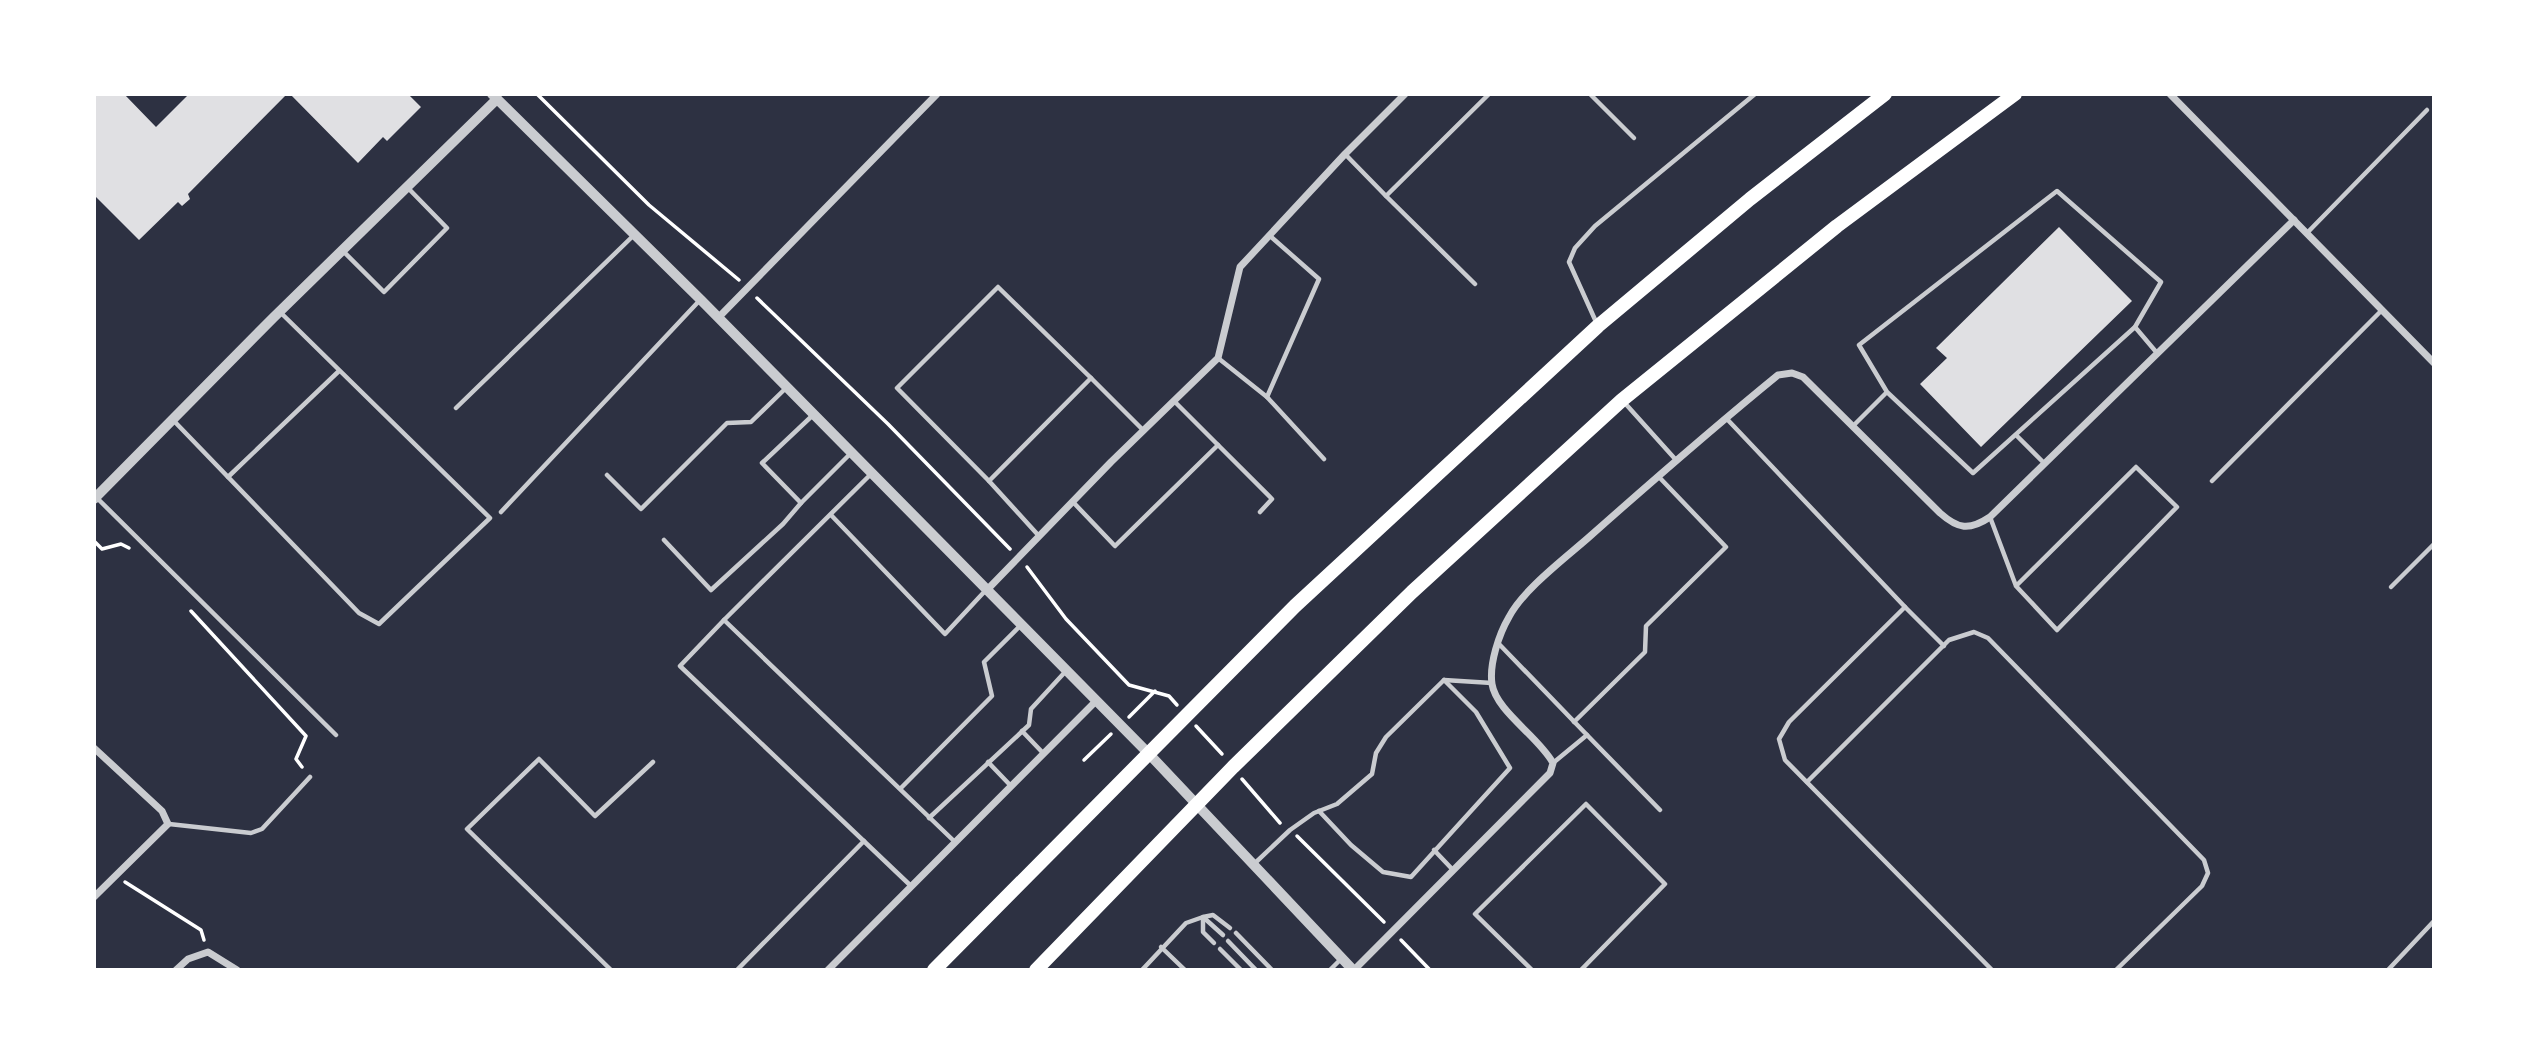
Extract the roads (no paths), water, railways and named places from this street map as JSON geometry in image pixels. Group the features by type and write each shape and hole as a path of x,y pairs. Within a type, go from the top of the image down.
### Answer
{"highway":[{"path":"934,970 1295,606 1598,326 1750,199 1885,94"},
{"path":"1036,970 1233,767 1412,592 1622,400 1838,226 2015,94"}],"street":[{"path":"718,318 937,94"},
{"path":"986,591 1143,430 1218,358 1240,267 1405,94"},
{"path":"2170,94 2434,363"},
{"path":"95,498 280,311 408,188 495,97 701,300 1150,755 1353,970 1550,773 1553,763 1545,748 1497,700 1492,683 1499,644 1509,617 1520,603 1657,475 1778,375 1792,373 1803,377 1953,526 1967,528 1990,517 2294,220"},
{"path":"828,970 1096,701"},
{"path":"94,748 162,811 168,824 94,897"},
{"path":"176,970 187,958 208,952 237,970"}],"lane":[{"path":"1386,195 1489,94"},
{"path":"1590,94 1634,138"},
{"path":"1598,326 1569,262 1575,248 1595,226 1755,94"},
{"path":"2307,233 2427,110"},
{"path":"1345,154 1475,284"},
{"path":"343,251 384,292 447,228 408,188"},
{"path":"2057,191 2161,282 2135,327 1973,473 1887,391 1859,345 2057,191"},
{"path":"456,408 635,235"},
{"path":"1267,397 1319,279 1269,236"},
{"path":"1039,537 989,481 897,388 998,286 1143,430"},
{"path":"501,512 701,300"},
{"path":"2212,481 2382,310"},
{"path":"173,419 359,613 379,624 489,518 280,311"},
{"path":"2135,327 2157,353"},
{"path":"1218,358 1267,397 1324,459"},
{"path":"228,477 339,371"},
{"path":"989,481 1091,378"},
{"path":"607,475 641,509 727,423 751,422 787,387"},
{"path":"1853,426 1887,391"},
{"path":"1622,400 1676,460"},
{"path":"1173,401 1272,499 1260,512"},
{"path":"801,503 762,463 813,415"},
{"path":"1726,417 1944,646"},
{"path":"2016,435 2045,464"},
{"path":"1073,502 1115,546 1218,445"},
{"path":"664,540 711,590 783,524 851,453"},
{"path":"1990,517 2016,586 2057,630 2177,508 2136,467 2016,586"},
{"path":"872,474 680,666 911,886"},
{"path":"1574,722 1645,652 1646,626 1726,547 1657,475"},
{"path":"95,498 336,735"},
{"path":"831,514 945,634 986,591"},
{"path":"2391,587 2434,544"},
{"path":"1905,607 1789,722 1779,739 1786,760 1992,970"},
{"path":"724,621 955,842"},
{"path":"901,789 992,696 984,662 1020,626"},
{"path":"1808,782 1944,646 1964,633 1974,632 1988,638 2204,860 2208,873 2202,886 2116,970"},
{"path":"1499,644 1660,810"},
{"path":"929,818 1029,725 1031,709 1066,671"},
{"path":"1319,811 1351,845 1383,872 1411,877 1510,768 1476,712 1444,680"},
{"path":"1254,865 1290,830 1319,811 1337,804 1372,774 1376,753 1386,737 1444,680 1492,683"},
{"path":"1022,731 1043,753"},
{"path":"1553,763 1587,735"},
{"path":"611,970 467,829 539,759 595,816 653,762"},
{"path":"988,762 1011,786"},
{"path":"168,824 251,834 262,829 310,777"},
{"path":"1532,970 1475,914 1586,804 1665,884 1581,970"},
{"path":"737,970 864,841"},
{"path":"1434,850 1454,870"},
{"path":"1142,970 1186,923 1213,915 1230,928"},
{"path":"1203,917 1223,935"},
{"path":"1203,917 1203,932 1214,943"},
{"path":"2388,970 2434,921"},
{"path":"1236,933 1272,970"},
{"path":"1228,941 1256,970"},
{"path":"1161,947 1185,970"},
{"path":"1220,949 1241,970"},
{"path":"1330,970 1342,958"}]}
